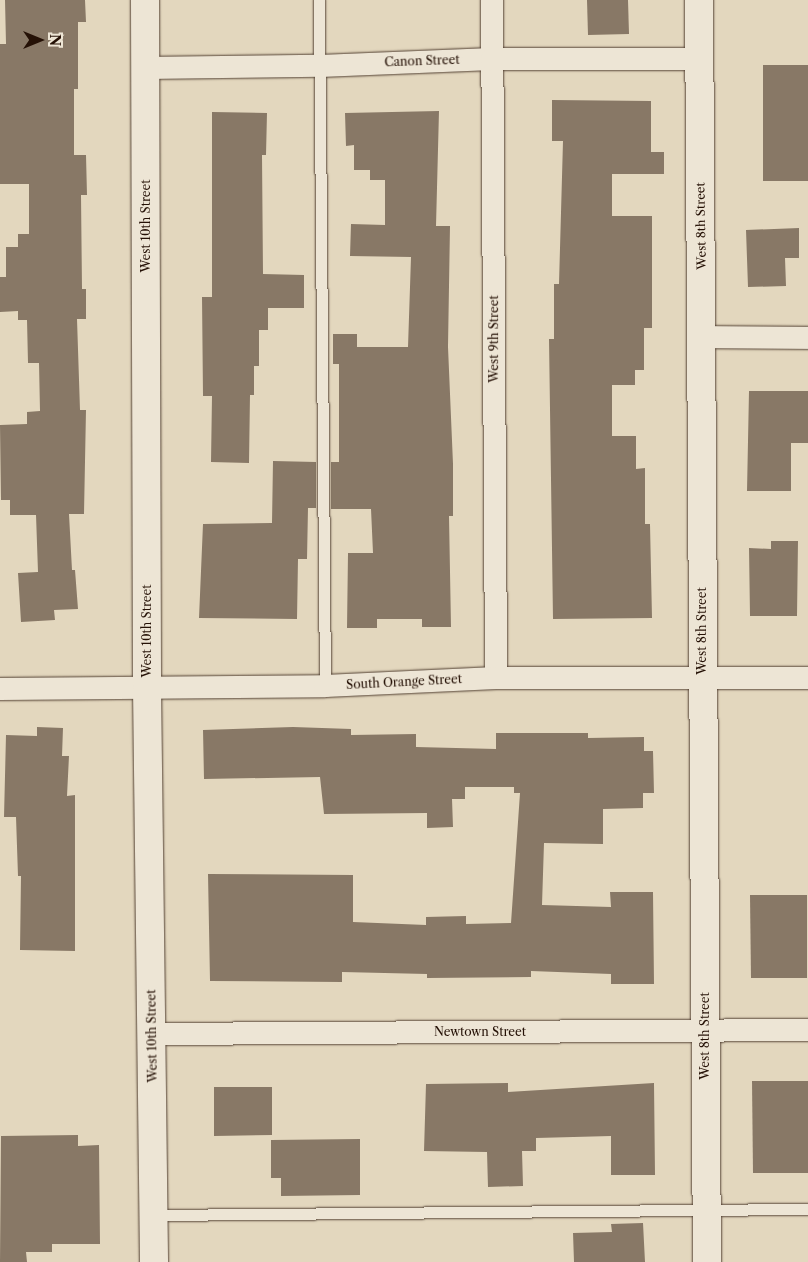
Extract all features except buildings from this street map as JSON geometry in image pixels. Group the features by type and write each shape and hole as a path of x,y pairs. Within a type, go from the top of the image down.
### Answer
{"street":[{"name":"West 10th Street","path":"145,0 147,687 154,1262"},
{"name":"West 9th Street","path":"492,0 496,678"},
{"name":"West 8th Street","path":"699,0 703,337 702,678 707,1262"},
{"name":"Canon Street","path":"146,68 320,66 492,59 699,59"},
{"path":"703,337 808,338"},
{"name":"South Orange Street","path":"0,689 325,686 496,678 808,678"},
{"name":"Newtown Street","path":"152,1034 808,1030"}],"lane":[{"path":"319,0 325,686"},
{"path":"154,1214 808,1209"}]}
